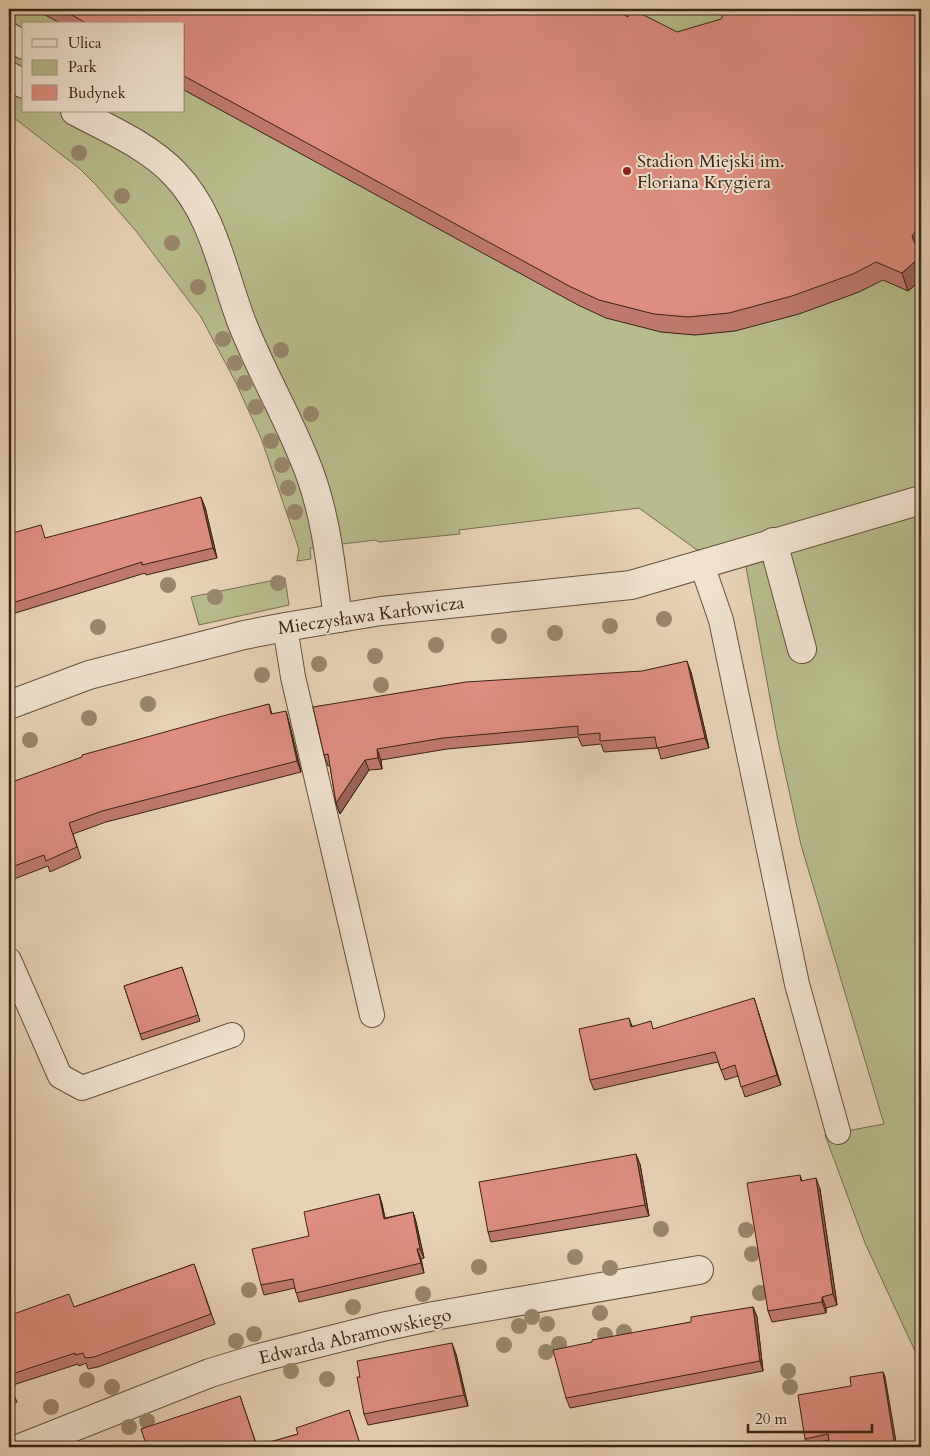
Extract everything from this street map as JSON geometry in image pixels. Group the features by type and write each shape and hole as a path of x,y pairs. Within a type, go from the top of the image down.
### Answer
{"street":[{"path":"9,37 22,44"},
{"path":"9,76 22,83"},
{"path":"76,112 144,149 174,173 197,203 214,237 248,339 292,432 315,487 326,526 338,618"},
{"name":"Mieczysława Karłowicza","path":"9,705 89,675 244,635 285,627 381,611 631,585 921,500"},
{"path":"773,542 802,649"},
{"name":"Edwarda Abramowskiego","path":"23,1447 210,1373 268,1356 434,1316 699,1270"}],"lane":[{"path":"702,565 721,620 797,984 838,1132"},
{"path":"285,627 293,677 372,1015"},
{"path":"9,960 60,1076 82,1088 232,1035"}],"green space":[{"path":"9,9 921,9 921,1364 865,1243 825,1135 884,1124 801,845 777,736 742,545 697,550 639,508 459,530 460,534 379,542 375,540 310,548 311,559 297,561 299,549 261,438 236,383 201,317 136,231 80,169 9,114"},
{"path":"285,578 289,605 199,625 191,597"}],"building":[{"name":"Stadion Miejski im. Floriana Krygiera","path":"61,9 613,9 628,17 632,9 677,32 721,19 726,9 921,9 921,225 912,236 920,257 902,273 876,262 853,274 792,296 729,313 688,317 654,314 599,300 571,287 185,77 185,22 84,22"},
{"path":"201,497 213,548 142,565 142,562 9,604 9,534 41,525 45,538"},
{"path":"687,661 705,738 657,748 655,737 600,741 600,733 578,735 578,726 443,738 377,749 378,758 365,760 336,803 328,754 324,755 313,707 466,682 642,671"},
{"path":"269,704 271,714 286,711 297,761 102,811 69,823 77,847 46,861 44,855 9,868 9,783 82,757 82,755"},
{"path":"182,967 198,1015 140,1034 124,986"},
{"path":"754,998 777,1075 741,1087 735,1065 721,1070 715,1052 590,1080 579,1029 629,1018 631,1027 651,1021 653,1029"},
{"path":"636,1154 645,1205 488,1232 479,1182"},
{"path":"921,1154 921,1177 918,1155"},
{"path":"800,1175 801,1181 816,1178 833,1294 822,1297 822,1302 768,1311 747,1183"},
{"path":"379,1194 384,1219 413,1212 420,1249 417,1249 421,1263 296,1293 293,1279 261,1285 252,1249 309,1236 304,1212"},
{"path":"194,1264 211,1314 94,1357 85,1358 83,1353 75,1355 75,1353 9,1375 9,1309 11,1315 69,1294 74,1307"},
{"path":"753,1307 760,1361 566,1398 553,1350 592,1342 592,1340 691,1322 691,1317"},
{"path":"452,1343 464,1395 364,1414 357,1377 360,1377 357,1361"},
{"path":"883,1372 895,1447 830,1447 828,1434 805,1439 798,1395 851,1386 850,1377"},
{"path":"9,1383 14,1392 9,1395"},
{"path":"240,1396 256,1444 247,1447 147,1447 141,1429"},
{"path":"349,1410 361,1447 256,1447 298,1434 296,1428"}],"place":[{"name":"Stadion Miejski im. Floriana Krygiera","path":"627,171"}]}
